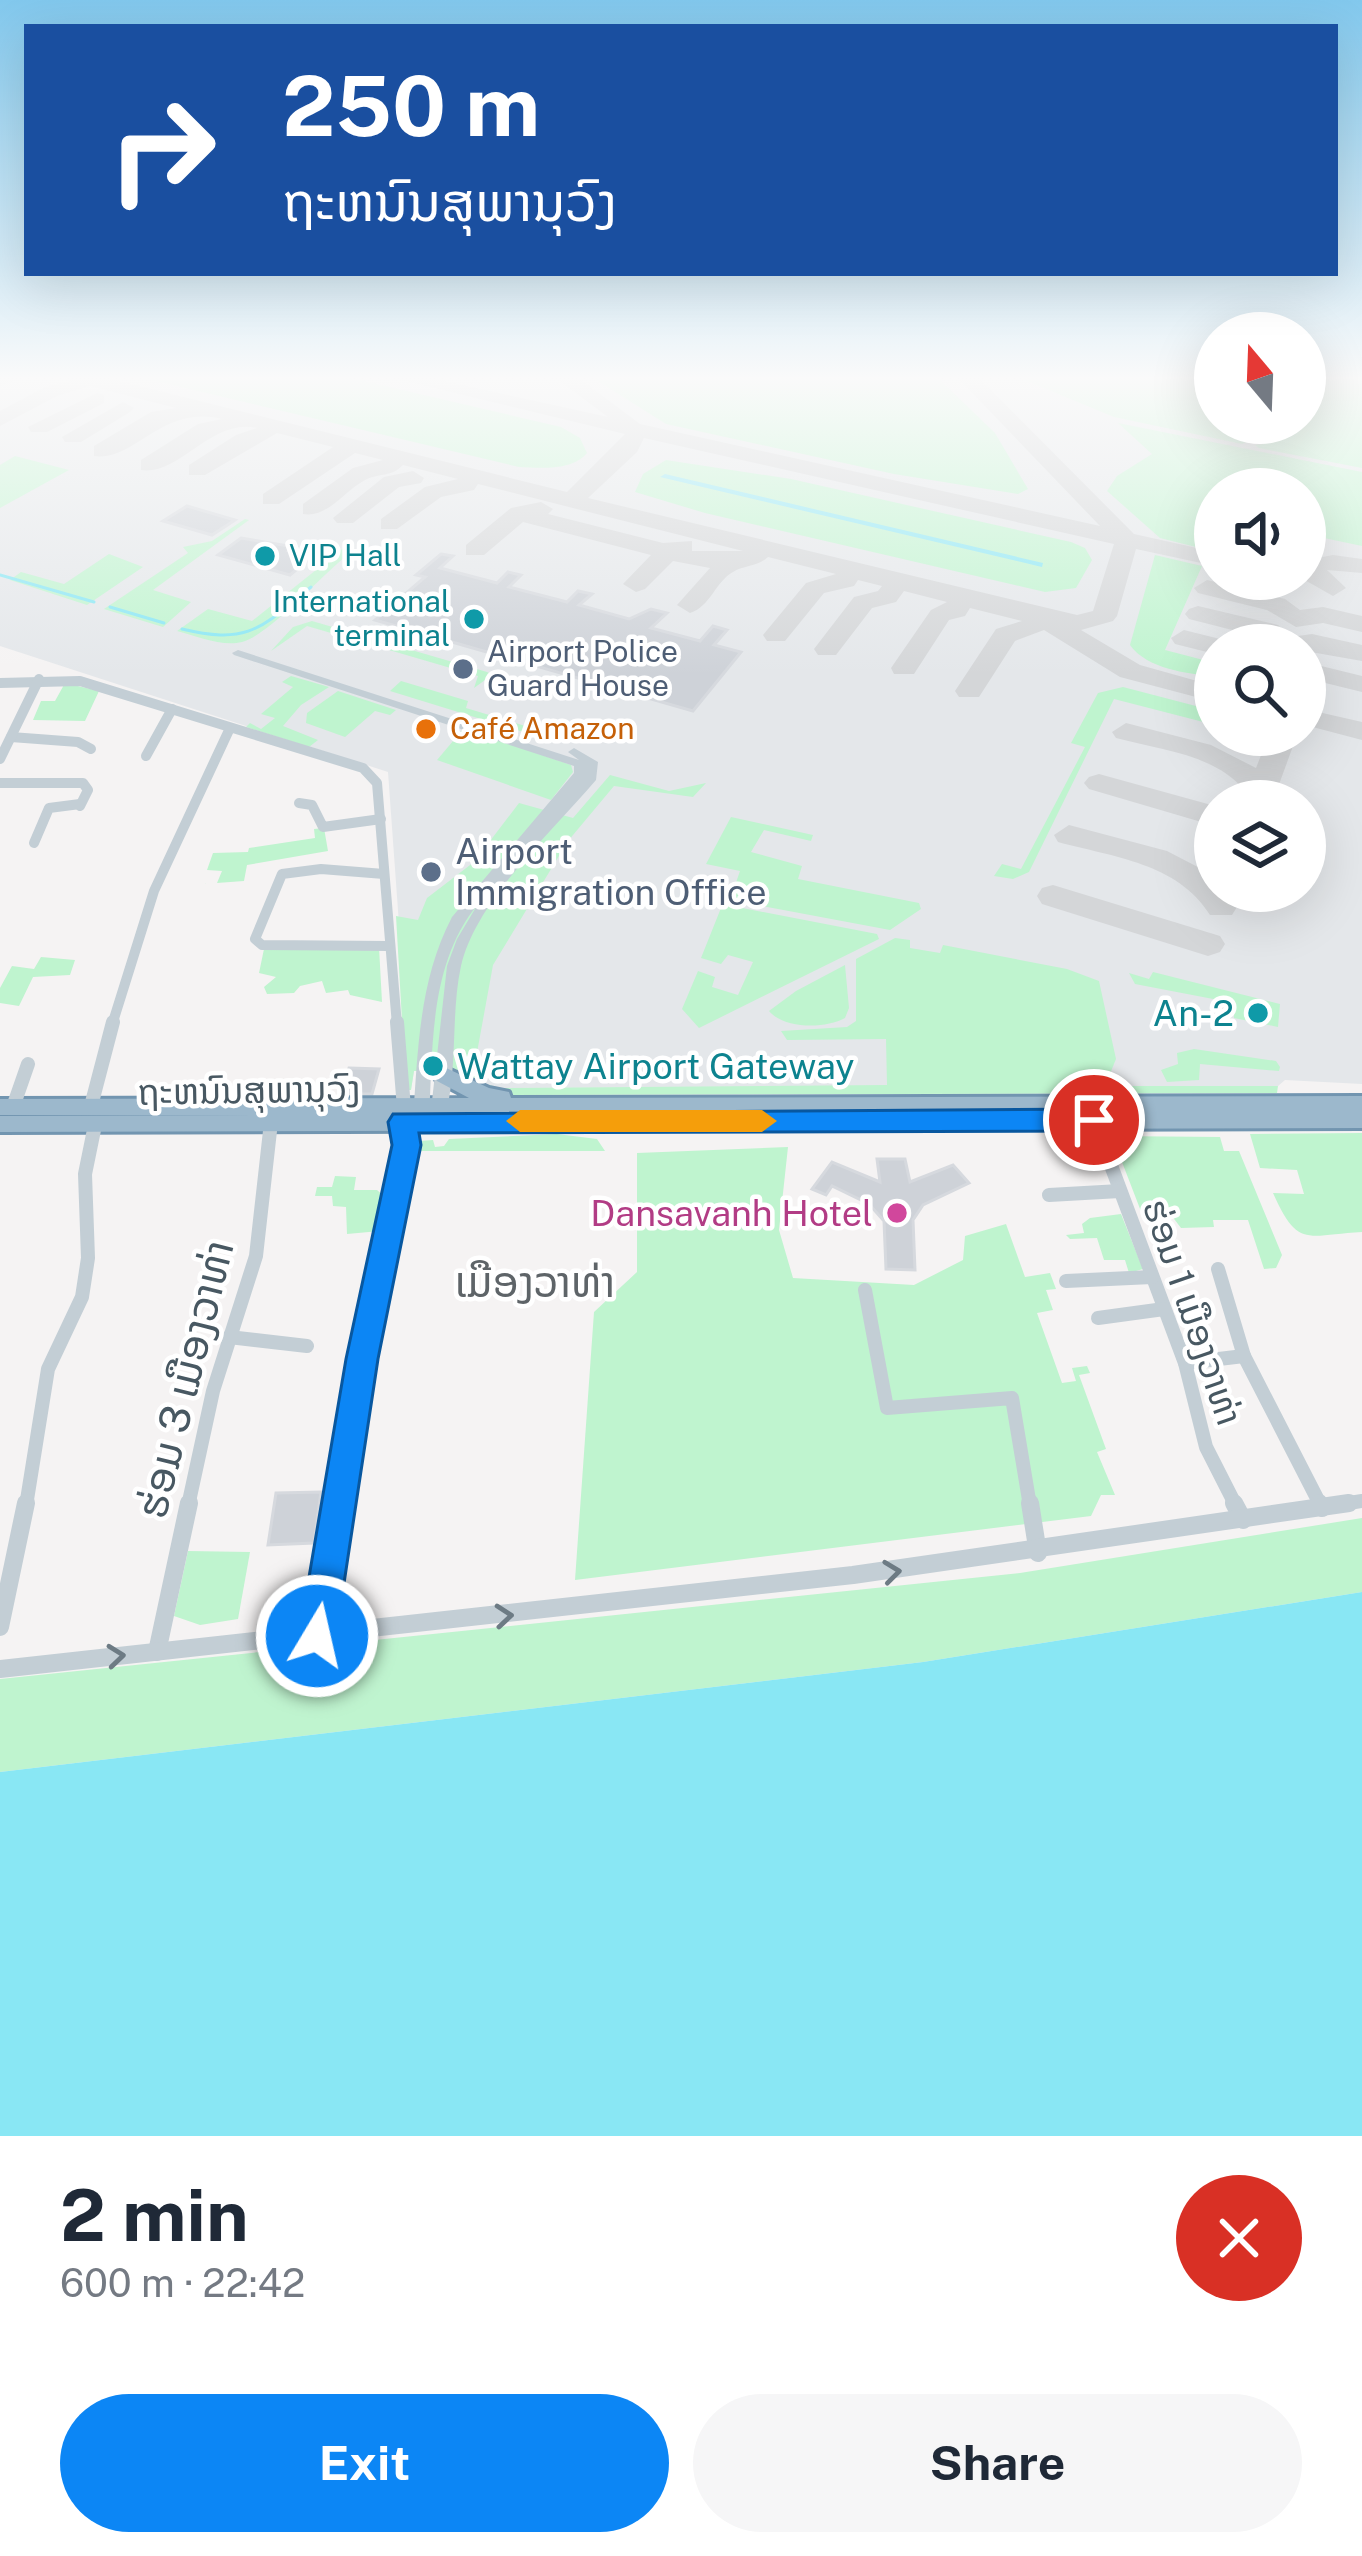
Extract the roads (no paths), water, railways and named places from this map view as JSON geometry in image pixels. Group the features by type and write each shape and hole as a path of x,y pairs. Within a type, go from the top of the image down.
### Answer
{"highway":[{"path":"444,1075 485,1096 633,1105"},
{"name":"ຖະຫນົນສຸພານຸວົງ","path":"4,1113 271,1122 633,1105 1362,1104"},
{"name":"ຖະຫນົນສຸພານຸວົງ","path":"93,1115 1362,1120"}],"street":[{"path":"238,653 580,764 580,774 560,806 444,942 434,981 421,1114"},
{"path":"0,759 39,679"},
{"path":"0,683 80,682 373,773 381,819 388,946 421,1114"},
{"path":"146,756 172,709"},
{"path":"0,1627 16,1566 48,1369 82,1297 88,1258 85,1174 93,1115 127,966 154,891 230,728"},
{"path":"11,737 77,742 91,749"},
{"path":"0,783 83,783 88,790 80,805 50,808 34,843"},
{"path":"299,803 312,805 318,825 323,826 381,819"},
{"path":"384,874 321,869 282,874 276,878 255,939 262,946 388,946"},
{"path":"317,1636 362,1359 406,1145 444,1075 453,981 461,944 479,902"},
{"path":"434,981 453,981"},
{"path":"4,1113 28,1064"},
{"name":"ຮ່ອມ 1 ເມືອງວາທ່າ","path":"1094,1120 1185,1363 1206,1447 1243,1520"},
{"name":"ຮ່ອມ 3 ເມືອງວາທ່າ","path":"157,1652 229,1337 256,1256 271,1122"},
{"path":"1049,1196 1120,1191"},
{"path":"1218,1269 1244,1355 1322,1508"},
{"path":"1066,1281 1152,1277"},
{"path":"865,1290 887,1408 1012,1398 1038,1553"},
{"path":"1098,1318 1164,1309"},
{"path":"229,1337 307,1346"},
{"path":"1185,1363 1244,1355"},
{"path":"0,1669 1038,1553 1362,1501"}],"water":[{"path":"672,476 1043,563 1042,567 660,477"},
{"path":"1362,1592 1362,2136 0,2136 0,1772 923,1662"}],"waterway":[{"path":"0,575 94,602"},
{"path":"182,629 239,634 266,623 311,587"},
{"path":"110,607 164,623"}],"place":[{"name":"VIP Hall","path":"265,556"},
{"name":"International terminal","path":"474,619"},
{"name":"Airport Police Guard House","path":"463,669"},
{"name":"Café Amazon","path":"426,729"},
{"name":"Airport Immigration Office","path":"431,872"},
{"name":"An-2","path":"1258,1013"},
{"name":"Wattay Airport Gateway","path":"433,1066"},
{"name":"Dansavanh Hotel","path":"897,1213"}],"district":[{"name":"ເມືອງວາທ່າ","path":"535,1282"}]}
